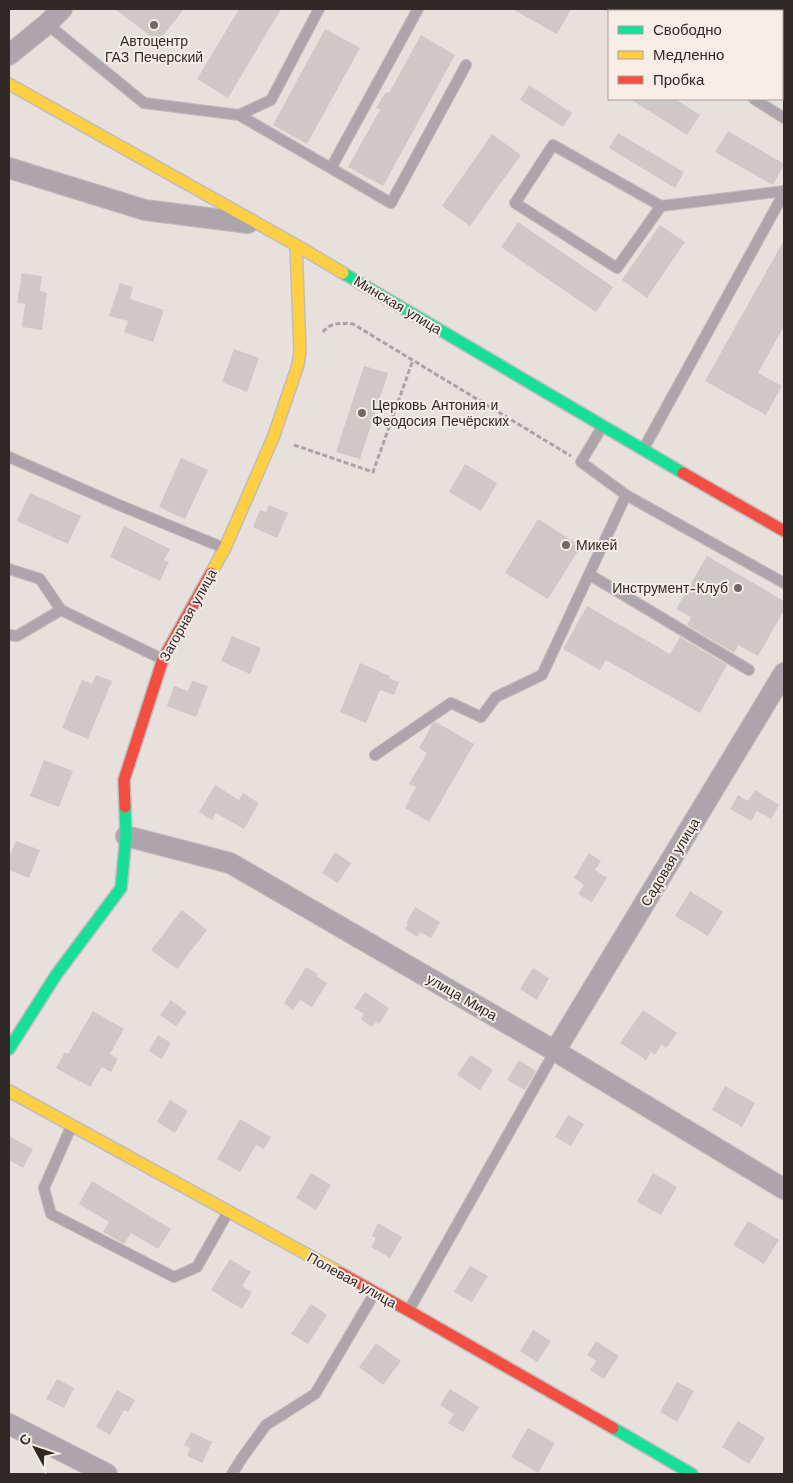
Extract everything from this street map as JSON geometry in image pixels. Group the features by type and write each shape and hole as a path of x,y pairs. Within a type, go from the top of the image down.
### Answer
{"street":[{"path":"9,54 62,9"},
{"name":"Минская улица","path":"9,84 260,224 784,531"},
{"path":"9,168 145,210 260,224"},
{"name":"Загорная улица","path":"9,1050 56,975 121,888 126,836 124,780 163,659 225,548 272,438 298,365 300,352 296,245"},
{"name":"Садовая улица","path":"555,1051 784,673"},
{"name":"улица Мира","path":"126,836 230,863 555,1051 784,1189"},
{"name":"Полевая улица","path":"9,1091 409,1311 692,1474"},
{"path":"9,1424 106,1474"}],"lane":[{"path":"239,115 271,100 319,9"},
{"path":"331,168 418,9"},
{"path":"46,24 144,103 239,115 391,203 466,65"},
{"path":"756,100 784,118"},
{"path":"661,206 618,268 515,203 552,144 661,206 784,192"},
{"path":"644,450 784,192"},
{"path":"603,426 581,462 626,496 784,583"},
{"path":"9,457 225,548"},
{"path":"375,754 451,703 481,717 496,697 542,675 626,496"},
{"path":"9,569 40,580 61,610 163,659"},
{"path":"590,575 749,670"},
{"path":"9,635 18,636 61,610"},
{"path":"409,1311 555,1051"},
{"path":"71,1126 44,1188 51,1214 174,1277 197,1267 228,1212"},
{"path":"232,1474 266,1425 315,1394 375,1293"}],"path":[{"path":"300,352 313,344 327,326 334,323 353,324 581,462"},
{"path":"272,438 373,472 413,360"}],"building":[{"name":"Автоцентр ГАЗ Печерский","path":"115,9 184,9 158,42"},
{"path":"239,9 281,9 228,98 197,79"},
{"path":"512,9 571,9 557,34"},
{"path":"325,29 360,48 307,144 273,125"},
{"path":"421,35 455,55 383,186 348,167 380,110 376,108 386,92 389,93"},
{"path":"529,85 572,113 563,127 520,100"},
{"path":"632,100 677,100 700,115 687,135"},
{"path":"728,131 784,164 773,185 715,152"},
{"path":"618,133 684,172 675,188 609,148"},
{"path":"492,134 521,155 470,226 442,206"},
{"path":"518,222 613,287 596,312 501,247"},
{"path":"660,225 685,242 647,298 622,280"},
{"path":"784,240 784,326 758,373 782,386 766,415 705,381"},
{"path":"22,273 42,276 40,291 47,293 42,330 22,327 25,304 17,303"},
{"path":"120,283 133,287 130,299 164,310 153,342 124,332 128,321 109,316"},
{"path":"234,349 259,358 247,392 222,382"},
{"name":"Церковь Антония и Феодосия Печёрских","path":"364,366 388,373 360,459 336,452"},
{"path":"181,458 208,470 185,519 159,507"},
{"path":"465,464 497,483 481,511 449,492"},
{"path":"30,493 81,516 68,544 17,521"},
{"path":"269,505 288,513 277,538 253,527 260,510 266,512"},
{"path":"538,519 581,546 548,599 505,573"},
{"path":"124,526 170,549 164,560 169,562 160,581 110,557"},
{"path":"707,556 784,601 784,610 758,656 738,645 734,653 687,625 691,617 676,609"},
{"path":"587,606 670,654 680,637 727,665 700,713 606,660 600,670 563,649"},
{"path":"232,636 261,648 250,674 221,661"},
{"path":"360,663 399,682 394,695 380,690 366,723 340,712"},
{"path":"96,675 112,681 88,739 62,728 82,680 92,684"},
{"path":"192,681 208,686 196,717 167,706 174,686 188,691"},
{"path":"436,722 474,744 429,822 405,808 416,787 409,784 427,753 419,748 433,723"},
{"path":"44,760 73,771 59,807 30,796"},
{"path":"215,785 239,800 243,793 259,803 244,829 216,813 212,820 199,812"},
{"path":"755,790 779,805 771,819 757,811 751,821 730,809 738,795 748,801"},
{"path":"16,841 40,850 29,878 9,870 9,858"},
{"path":"335,852 351,863 338,883 322,873"},
{"path":"589,853 601,861 595,870 607,878 592,902 578,894 584,885 574,878"},
{"path":"690,891 723,912 708,936 675,916"},
{"path":"415,907 440,922 431,938 420,932 417,937 405,929 408,924 406,923"},
{"path":"182,910 207,930 177,969 151,950"},
{"path":"306,967 318,974 316,976 327,983 312,1007 300,1000 293,1010 284,1003"},
{"path":"533,968 549,978 537,1000 520,989"},
{"path":"365,992 389,1008 379,1024 376,1022 372,1027 361,1019 364,1014 354,1008"},
{"path":"171,1000 187,1012 176,1026 160,1015"},
{"path":"643,1010 677,1033 666,1048 662,1044 655,1055 651,1052 646,1060 620,1043"},
{"path":"93,1011 124,1029 110,1054 118,1059 111,1072 102,1067 90,1087 56,1068 65,1052 68,1054"},
{"path":"158,1035 171,1043 162,1059 149,1051"},
{"path":"471,1055 493,1070 480,1090 457,1075"},
{"path":"519,1060 536,1071 525,1090 507,1080"},
{"path":"725,1086 755,1103 742,1127 712,1110"},
{"path":"170,1100 188,1111 175,1133 157,1122"},
{"path":"568,1115 584,1124 571,1146 555,1137"},
{"path":"240,1119 271,1137 264,1149 256,1145 240,1172 217,1159"},
{"path":"9,1136 33,1149 23,1168 9,1160"},
{"path":"311,1173 331,1185 316,1210 296,1198"},
{"path":"653,1173 677,1187 661,1215 637,1202"},
{"path":"92,1181 171,1229 158,1249 131,1233 124,1244 103,1232 109,1222 79,1204"},
{"path":"748,1221 779,1240 764,1264 733,1245"},
{"path":"378,1223 402,1237 390,1258 371,1247 376,1238 372,1236"},
{"path":"230,1259 251,1272 242,1286 252,1292 242,1309 211,1290"},
{"path":"470,1266 488,1276 472,1302 454,1292"},
{"path":"311,1304 327,1315 308,1344 291,1334"},
{"path":"533,1330 551,1341 537,1362 520,1351"},
{"path":"596,1341 619,1356 604,1379 590,1370 596,1361 587,1355"},
{"path":"376,1343 401,1361 383,1385 359,1367"},
{"path":"57,1379 74,1388 64,1408 46,1399"},
{"path":"677,1382 694,1391 677,1422 660,1412"},
{"path":"450,1389 479,1407 463,1432 448,1423 454,1414 440,1405"},
{"path":"117,1390 135,1400 128,1412 124,1410 110,1435 96,1427"},
{"path":"738,1421 765,1438 749,1464 722,1447"},
{"path":"528,1428 555,1443 538,1473 511,1457"},
{"path":"191,1432 212,1442 202,1463 187,1456 190,1448 184,1445"}],"traffic: fast":[{"path":"343,273 683,473"},
{"path":"9,1049 56,975 121,888 126,836 125,807"},
{"path":"613,1428 692,1474"}],"traffic: slow":[{"path":"9,84 343,273"},
{"path":"211,573 225,548 273,438 298,365 300,351 296,245"},
{"path":"9,1091 339,1272"}],"traffic: jam":[{"path":"683,473 784,531"},
{"path":"125,807 124,780 163,659 211,573"},
{"path":"339,1272 613,1428"}],"place":[{"name":"Автоцентр ГАЗ Печерский","path":"154,25"},
{"name":"Церковь Антония и Феодосия Печёрских","path":"362,413"},
{"name":"Микей","path":"566,545"},
{"name":"Инструмент-Клуб","path":"738,588"}]}
